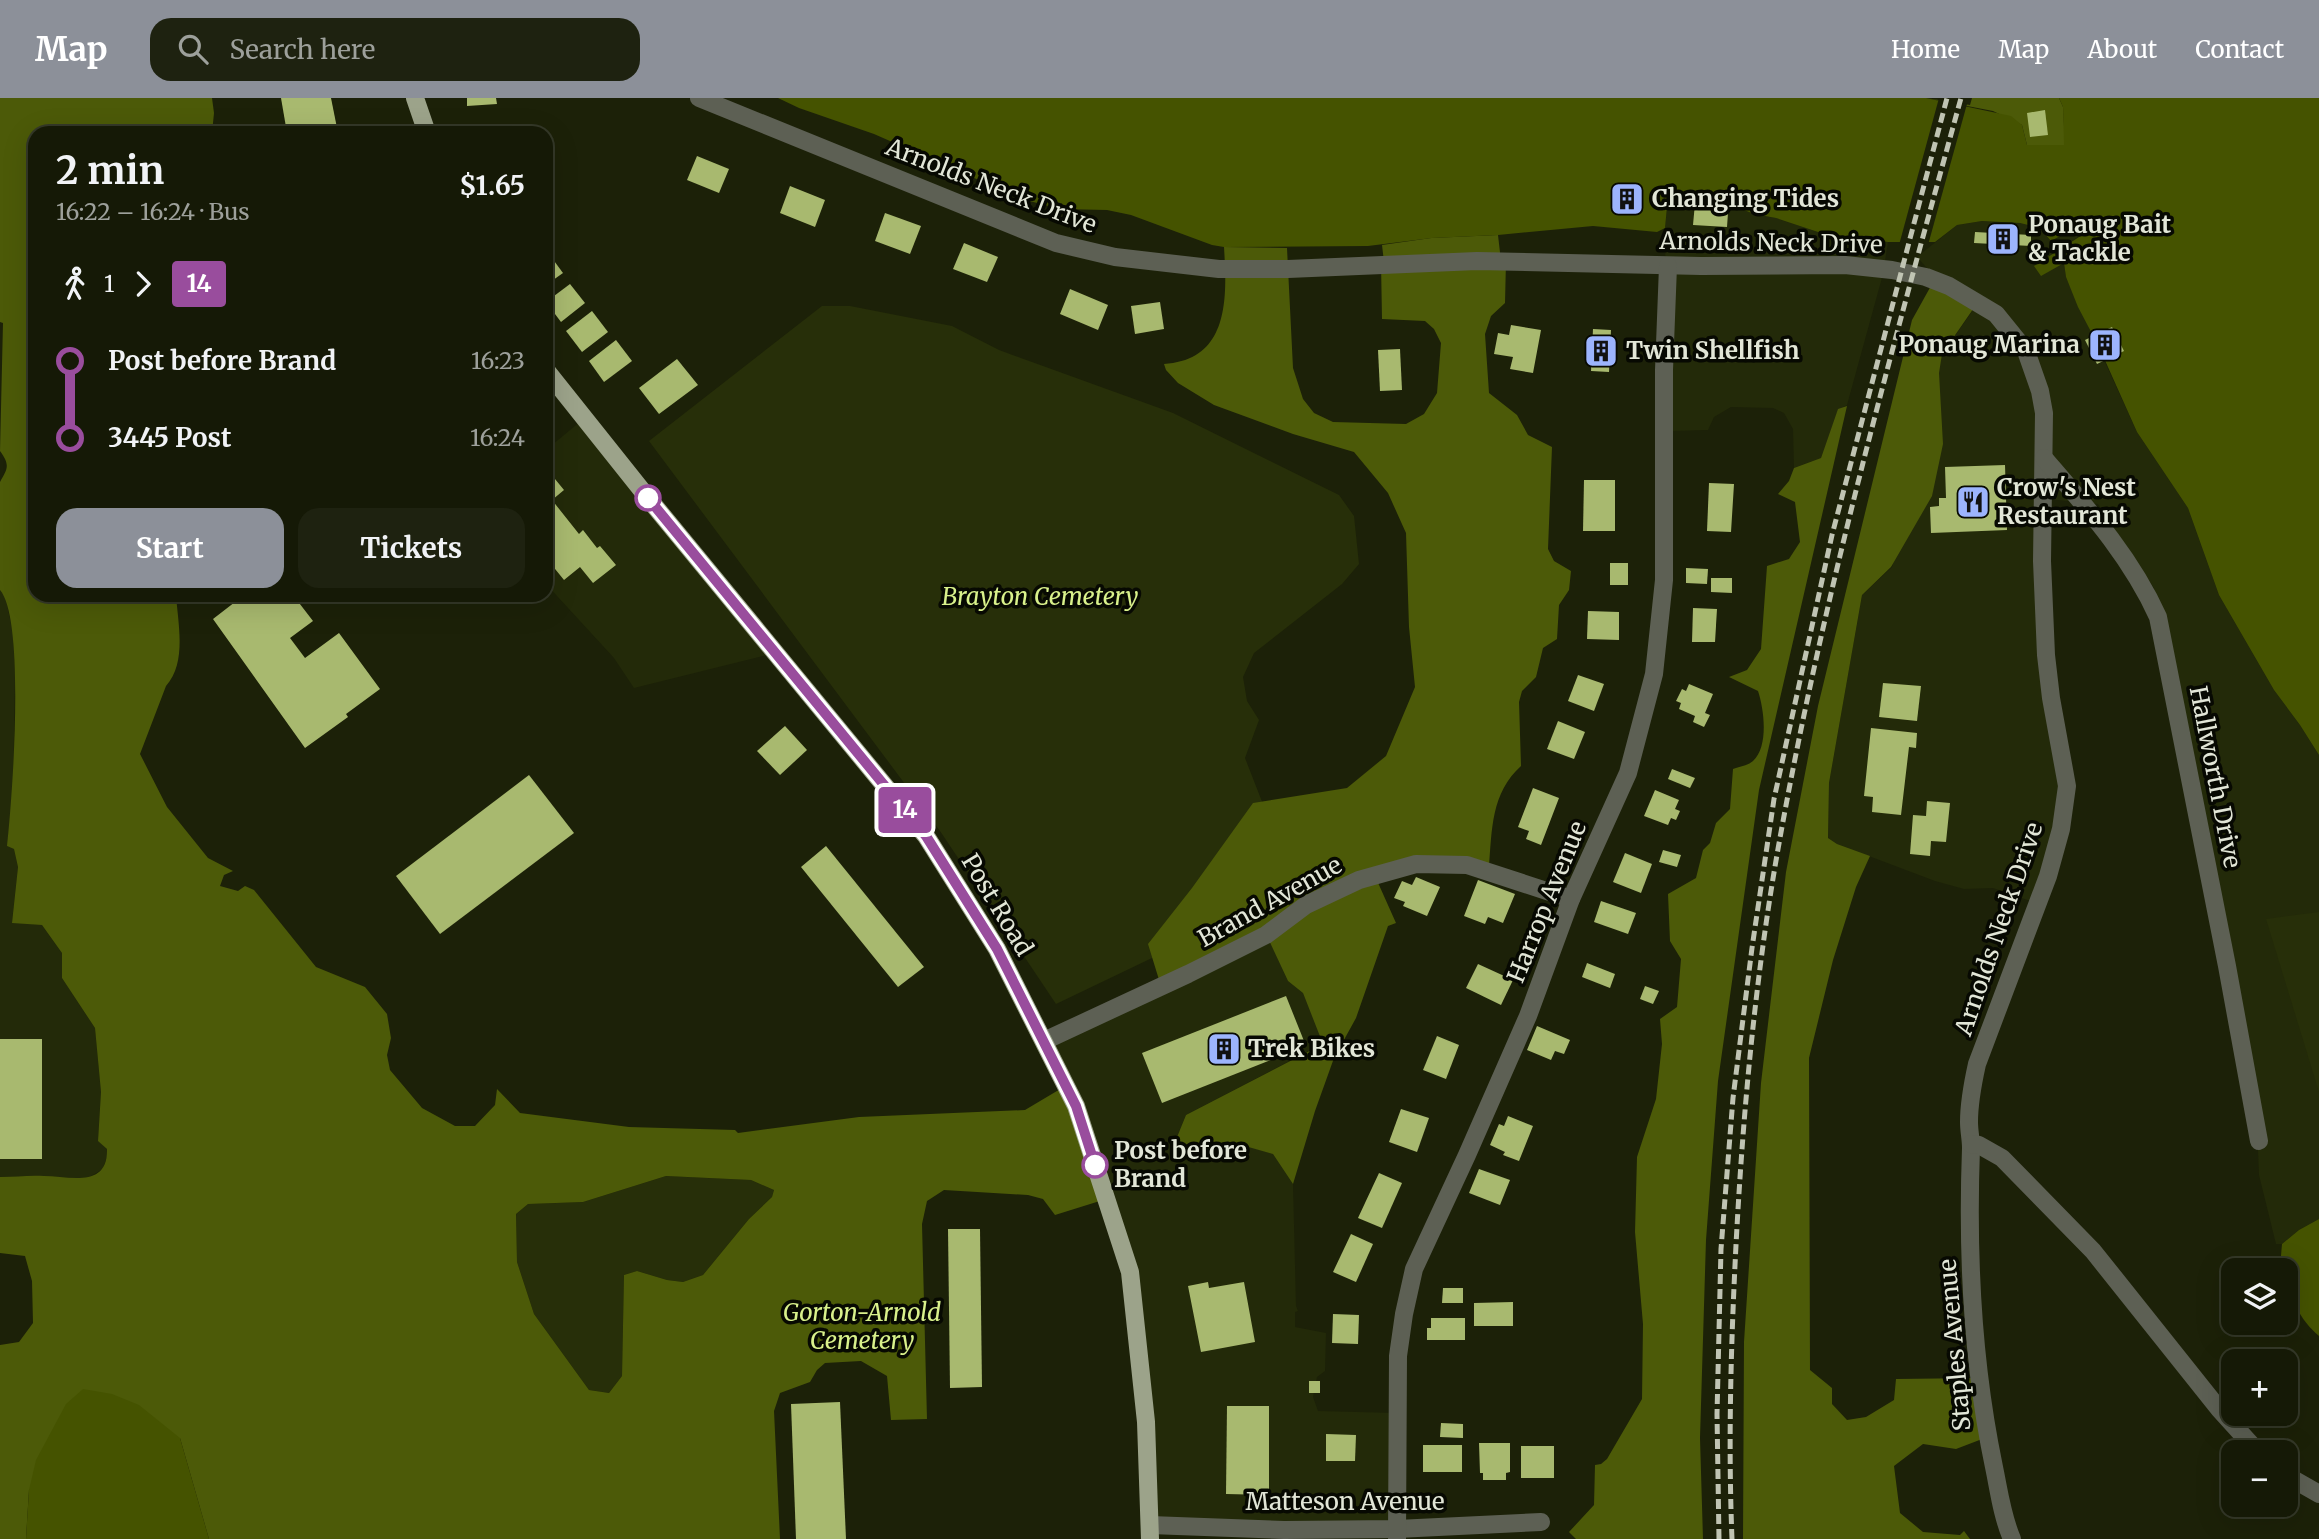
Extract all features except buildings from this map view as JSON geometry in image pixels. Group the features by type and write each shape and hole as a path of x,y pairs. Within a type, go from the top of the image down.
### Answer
{"main road":[{"path":"415,98 424,126"},
{"name":"Post Road","path":"553,379 926,836 997,949 1076,1106 1129,1272 1146,1422 1150,1532"}],"street":[{"name":"Arnolds Neck Drive","path":"699,98 1056,243 1115,257 1219,269 1477,261 1861,267 1926,278 1949,286 1996,314 2026,351 2045,413 2042,561 2046,655 2051,698 2065,768 2066,796 2057,849 2049,876 1977,1064 1969,1122 1971,1144"},
{"name":"Harrop Avenue","path":"1397,1534 1398,1356 1414,1269 1528,1016 1571,900 1628,773 1654,674 1664,580 1664,370 1668,266"},
{"name":"Hallworth Drive","path":"2045,458 2116,543 2146,590 2158,617 2224,946 2259,1140"},
{"name":"Brand Avenue","path":"1044,1041 1266,935 1306,905 1327,895 1359,880 1416,864 1467,865 1571,900"},
{"path":"1971,1144 2002,1158 2093,1251 2211,1399 2247,1440"},
{"name":"Staples Avenue","path":"1971,1144 1969,1214 1977,1368 2005,1536"},
{"path":"2298,1482 2319,1494"},
{"name":"Matteson Avenue","path":"1150,1532 1284,1530 1397,1534 1541,1522"}],"shaded area":[{"path":"778,98 1926,98 2011,116 2022,125 2027,145 2064,145 2063,107 2059,98 2319,98 2319,755 2274,690 2219,595 2188,508 2137,432 2078,307 2066,277 2064,263 2041,276 2034,266 2093,228 2086,222 2051,241 2040,228 2020,223 1982,221 1957,225 1935,242 1888,242 1824,234 1726,203 1690,201 1667,207 1665,228 1657,232 1593,226 1432,238 1368,246 1224,247 1131,215 1107,210 1060,209 1022,199 874,134"},
{"path":"1690,201 1726,203 1824,234 1888,242 1883,274 1847,405 1838,410 1821,458 1794,468 1793,429 1784,413 1773,408 1731,407 1714,417 1708,430 1667,431 1667,207"},
{"path":"1982,221 2020,223 2040,228 2051,241 2086,222 2093,227 2035,266 2064,263 2066,277 2137,432 2188,508 2219,595 2274,690 2319,755 2319,1219 2282,1244 2276,1244 2259,1175 2256,1102 2154,588 2098,504 2047,499 2049,679 2066,776 2036,903 1993,888 1964,889 1935,881 1837,844 1828,838 1829,783 1862,595 1892,567 1942,354 1978,303 1934,276 1917,257 1957,225"},
{"path":"587,416 779,652 634,688 614,658 553,592 553,444"},
{"path":"0,590 5,595 13,633 15,675 13,798 7,846 14,849 18,867 12,922 42,925 62,953 62,978 95,1028 101,1092 98,1140 107,1149 107,1156 103,1169 86,1179 0,1177"},
{"path":"1267,935 1288,981 1303,993 1324,1043 1186,1115 1175,1142 1189,1159 1245,1145 1273,1154 1293,1184 1298,1311 1295,1312 1295,1327 1326,1333 1325,1371 1317,1377 1313,1397 1318,1411 1396,1413 1397,1529 1154,1523 1131,1269 1049,1035"},
{"path":"2319,1219 2319,1336 2306,1323 2298,1309 2298,1258 2281,1258 2282,1244"},
{"path":"83,1389 112,1394 139,1405 180,1438 209,1539 26,1539 29,1490 36,1460 66,1404"}],"green space":[{"name":"Gorton-Arnold Cemetery","path":"0,98 212,98 213,126 28,126 28,602 177,602 180,642 177,666 166,686 140,754 167,807 208,858 233,871 224,875 220,886 238,891 245,886 254,890 316,967 365,987 387,1014 391,1038 387,1055 390,1070 422,1108 455,1126 475,1126 495,1105 497,1089 520,1113 629,1127 735,1130 738,1133 859,1117 1025,1110 1067,1085 1103,1200 1055,1215 1043,1199 1028,1195 944,1190 927,1201 922,1224 927,1419 891,1420 887,1376 861,1361 825,1363 810,1382 780,1393 774,1411 780,1539 209,1539 180,1438 29,1490 26,1539 0,1539 0,1345 19,1342 33,1323 32,1281 25,1256 0,1253 0,1177 75,1178 94,1175 106,1162 107,1149 98,1141 101,1092 95,1028 62,978 62,953 42,925 12,923 18,867 14,849 7,846 14,754 15,673 8,608 0,590 0,482 7,466 0,451 3,323 0,322","holes":["666,1176 751,1180 774,1190 772,1197 749,1219 703,1275 683,1282 637,1271 624,1275 622,1376 609,1393 589,1390 534,1314 517,1262 516,1214 528,1204 583,1202"]},
{"path":"1926,98 1970,105 1972,98 2059,98 2063,107 2065,145 2027,145 2022,125 1993,111"},
{"path":"1498,235 1501,261 1506,261 1505,303 1491,316 1485,334 1489,393 1517,415 1528,435 1552,447 1548,549 1554,561 1571,571 1569,590 1559,605 1557,639 1543,648 1536,677 1522,691 1519,702 1521,766 1511,777 1498,800 1489,867 1375,876 1396,923 1388,926 1356,1018 1334,1058 1293,1184 1273,1154 1245,1146 1189,1159 1175,1142 1186,1115 1323,1044 1303,993 1288,981 1267,936 1160,983 1148,944 1253,803 1347,788 1386,756 1415,687 1409,627 1406,533 1388,493 1354,452 1293,434 1214,405 1178,383 1164,364 1186,360 1202,351 1213,338 1224,305 1224,247 1287,248 1293,368 1303,399 1314,413 1333,422 1406,424 1424,414 1437,393 1441,343 1434,329 1425,321 1382,319 1382,245 1431,238"},
{"path":"1932,284 1978,302 1942,354 1939,373 1943,444 1932,496 1891,567 1862,595 1829,783 1828,838 1870,856 1856,887 1833,960 1809,1058 1810,1370 1832,1388 1832,1404 1847,1420 1866,1417 1894,1400 1896,1379 1979,1378 1990,1436 1956,1449 1923,1444 1894,1466 1900,1513 1923,1532 1960,1535 1964,1531 1970,1539 1743,1539 1744,1342 1761,1083 1786,872 1818,706 1912,320"},
{"name":"Brayton Cemetery","path":"822,306 850,306 952,326 999,350 1173,413 1339,495 1354,516 1359,564 1342,584 1254,653 1243,677 1247,701 1259,720 1245,758 1296,889 1056,1004 940,831 649,441"},
{"path":"1847,406 1759,790 1718,1081 1706,1240 1700,1438 1703,1539 1576,1539 1569,1532 1594,1505 1595,1465 1607,1459 1642,1399 1643,1324 1635,1232 1637,1157 1656,1099 1662,1044 1660,1019 1677,1007 1681,959 1670,941 1668,894 1696,878 1703,850 1710,843 1716,823 1730,809 1733,769 1753,761 1761,746 1763,717 1758,691 1729,677 1747,670 1761,649 1767,566 1789,559 1800,542 1795,502 1778,494 1789,481 1794,468 1821,458 1838,409"},
{"path":"2319,912 2319,1092 2266,919"},
{"path":"666,1176 751,1180 774,1190 772,1197 749,1219 703,1275 683,1282 637,1271 624,1275 622,1376 609,1393 589,1390 534,1314 517,1262 516,1214 528,1204 583,1202"}],"pier":[{"path":"1939,98 1967,104 1928,245 1899,245"}],"railway":[{"path":"1719,1539 1717,1414 1721,1249 1733,1098 1774,799 1832,535 1947,98"},
{"path":"1732,1539 1731,1392 1739,1195 1751,1046 1770,898 1796,754 1838,565 1885,378 1961,98"}],"bus line":[{"name":"14","path":"648,498 926,836 997,949 1076,1106 1095,1165"}],"place":[{"name":"Changing Tides","path":"1627,199"},
{"name":"Ponaug Bait & Tackle","path":"2003,239"},
{"name":"Ponaug Marina","path":"2105,345"},
{"name":"Twin Shellfish","path":"1601,351"},
{"name":"Crow's Nest Restaurant","path":"1973,502"},
{"name":"Trek Bikes","path":"1224,1049"},
{"name":"Post before Brand","path":"1095,1165"}]}
